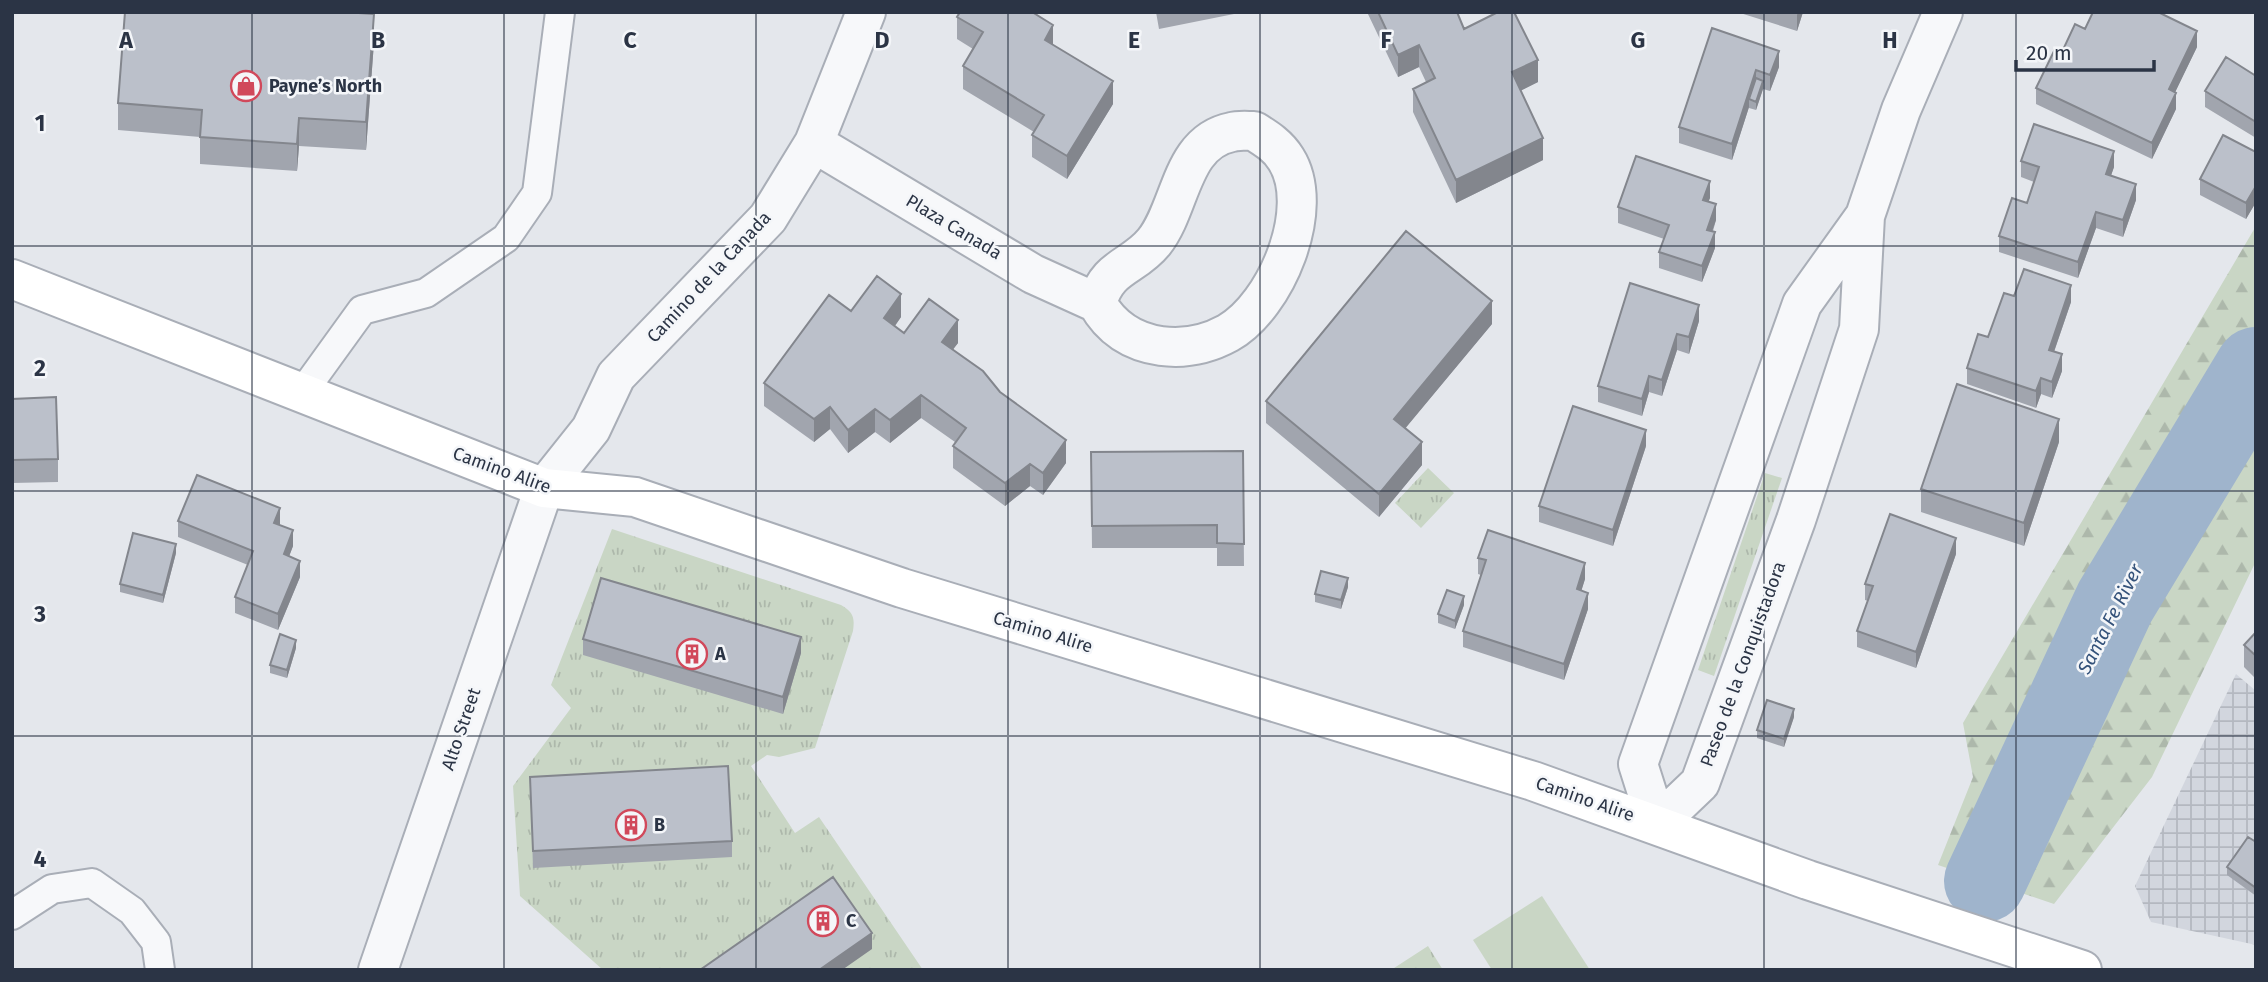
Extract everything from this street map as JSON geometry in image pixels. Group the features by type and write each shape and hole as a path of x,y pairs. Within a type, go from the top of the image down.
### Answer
{"street":[{"name":"Camino de la Canada","path":"544,488 591,429 615,376 768,218 814,143 866,12"},
{"name":"Paseo de la Conquistadora","path":"1865,216 1802,304 1638,764 1657,824 1700,783 1796,520 1859,329 1865,216 1900,110 1943,12"},
{"name":"Plaza Canada","path":"814,143 1033,274 1097,303 1106,318 1124,334 1150,345 1178,348 1206,342 1230,332 1252,313 1283,264 1294,236 1298,207 1295,180 1287,159 1272,142 1254,131 1232,132 1212,141 1195,157 1182,179 1166,224 1153,243 1137,258 1115,272 1102,287 1097,303"},
{"name":"Camino Alire","path":"12,279 544,488 635,497 902,588 1532,781 1808,880 2082,970"},
{"name":"Alto Street","path":"377,970 544,488"}],"lane":[{"path":"302,393 362,310 426,293 506,238 537,193 560,12"},
{"path":"12,915 52,889 92,884 132,911 156,942 160,970"}],"shaded area":[{"path":"2236,674 2256,691 2256,945 2151,922 2135,886"}],"green space":[{"path":"2256,226 2256,561 2152,777 2054,904 1938,865 1973,777 1963,723"},
{"path":"1428,468 1454,493 1421,528 1395,503"},
{"path":"1765,473 1782,478 1714,676 1698,670"},
{"path":"612,529 841,605 851,613 853,631 815,748 779,757 767,755 751,766 795,833 819,817 923,970 603,970 520,896 513,786 571,708 551,685"},
{"path":"1542,896 1590,970 1492,970 1473,940"},
{"path":"1428,946 1443,970 1391,970"}],"building":[{"name":"Payne’s North","path":"125,12 374,14 366,122 299,118 297,144 200,137 202,110 118,103"},
{"path":"960,12 1032,12 1053,25 1045,40 1113,81 1067,156 1032,135 1044,115 963,66 983,32 957,17"},
{"path":"1378,12 1457,12 1464,29 1498,12 1514,12 1538,60 1512,72 1543,138 1456,180 1413,89 1435,78 1419,45 1398,55"},
{"path":"2093,12 2158,12 2197,31 2169,89 2176,93 2152,143 2036,88 2055,49 2062,52 2075,24 2085,29"},
{"path":"1712,28 1779,51 1770,75 1756,70 1732,144 1679,127"},
{"path":"2226,57 2256,76 2256,122 2205,91"},
{"path":"1756,78 1763,81 1756,102 1749,99"},
{"path":"2034,124 2114,151 2106,174 2136,184 2123,220 2096,212 2078,262 1999,236 2012,198 2027,203 2039,167 2021,161"},
{"path":"2223,135 2256,152 2256,186 2246,203 2200,179"},
{"path":"1636,156 1710,181 1703,200 1716,204 1707,230 1715,232 1702,266 1659,252 1669,225 1618,207"},
{"path":"1406,231 1492,301 1394,419 1422,442 1379,494 1266,401"},
{"path":"2024,269 2071,285 2049,350 2062,354 2052,382 2041,378 2036,391 1967,368 1978,334 1988,337 2004,293 2014,296"},
{"path":"877,276 901,294 884,318 904,333 929,299 958,320 942,342 983,371 1000,392 1066,440 1043,473 1030,464 1005,483 953,446 966,428 921,395 890,420 875,409 848,430 830,407 814,419 764,383 829,295 851,311"},
{"path":"1630,283 1699,305 1689,337 1677,334 1662,380 1649,376 1642,399 1598,386"},
{"path":"1957,384 2059,419 2024,523 1921,489"},
{"path":"56,397 58,459 12,460 12,399"},
{"path":"1573,406 1646,430 1613,530 1539,506"},
{"path":"1243,451 1244,544 1217,543 1217,525 1092,526 1091,452"},
{"path":"197,475 280,508 274,523 293,530 284,554 300,561 278,614 235,597 253,551 178,521"},
{"path":"1890,514 1956,538 1916,652 1857,631 1873,586 1865,584"},
{"path":"1488,530 1585,563 1577,589 1588,593 1564,664 1463,631 1486,560 1478,558"},
{"path":"133,533 176,544 163,595 120,584"},
{"path":"1321,571 1348,578 1341,600 1315,594"},
{"name":"A","path":"601,578 801,637 783,697 583,639"},
{"path":"1447,590 1464,596 1455,621 1438,614"},
{"path":"2256,632 2256,656 2244,645"},
{"path":"280,634 296,640 287,670 270,665"},
{"path":"1767,700 1794,709 1784,739 1757,730"},
{"name":"B","path":"728,766 732,841 533,851 530,777"},
{"path":"2248,837 2256,842 2256,888 2227,867"},
{"name":"C","path":"833,877 872,933 819,970 700,970"}],"waterway":[{"name":"Santa Fe River","path":"1985,881 2115,602 2256,368"}],"place":[{"name":"Payne’s North","path":"246,86"},
{"name":"A","path":"692,654"},
{"name":"B","path":"631,825"},
{"name":"C","path":"823,921"}]}
